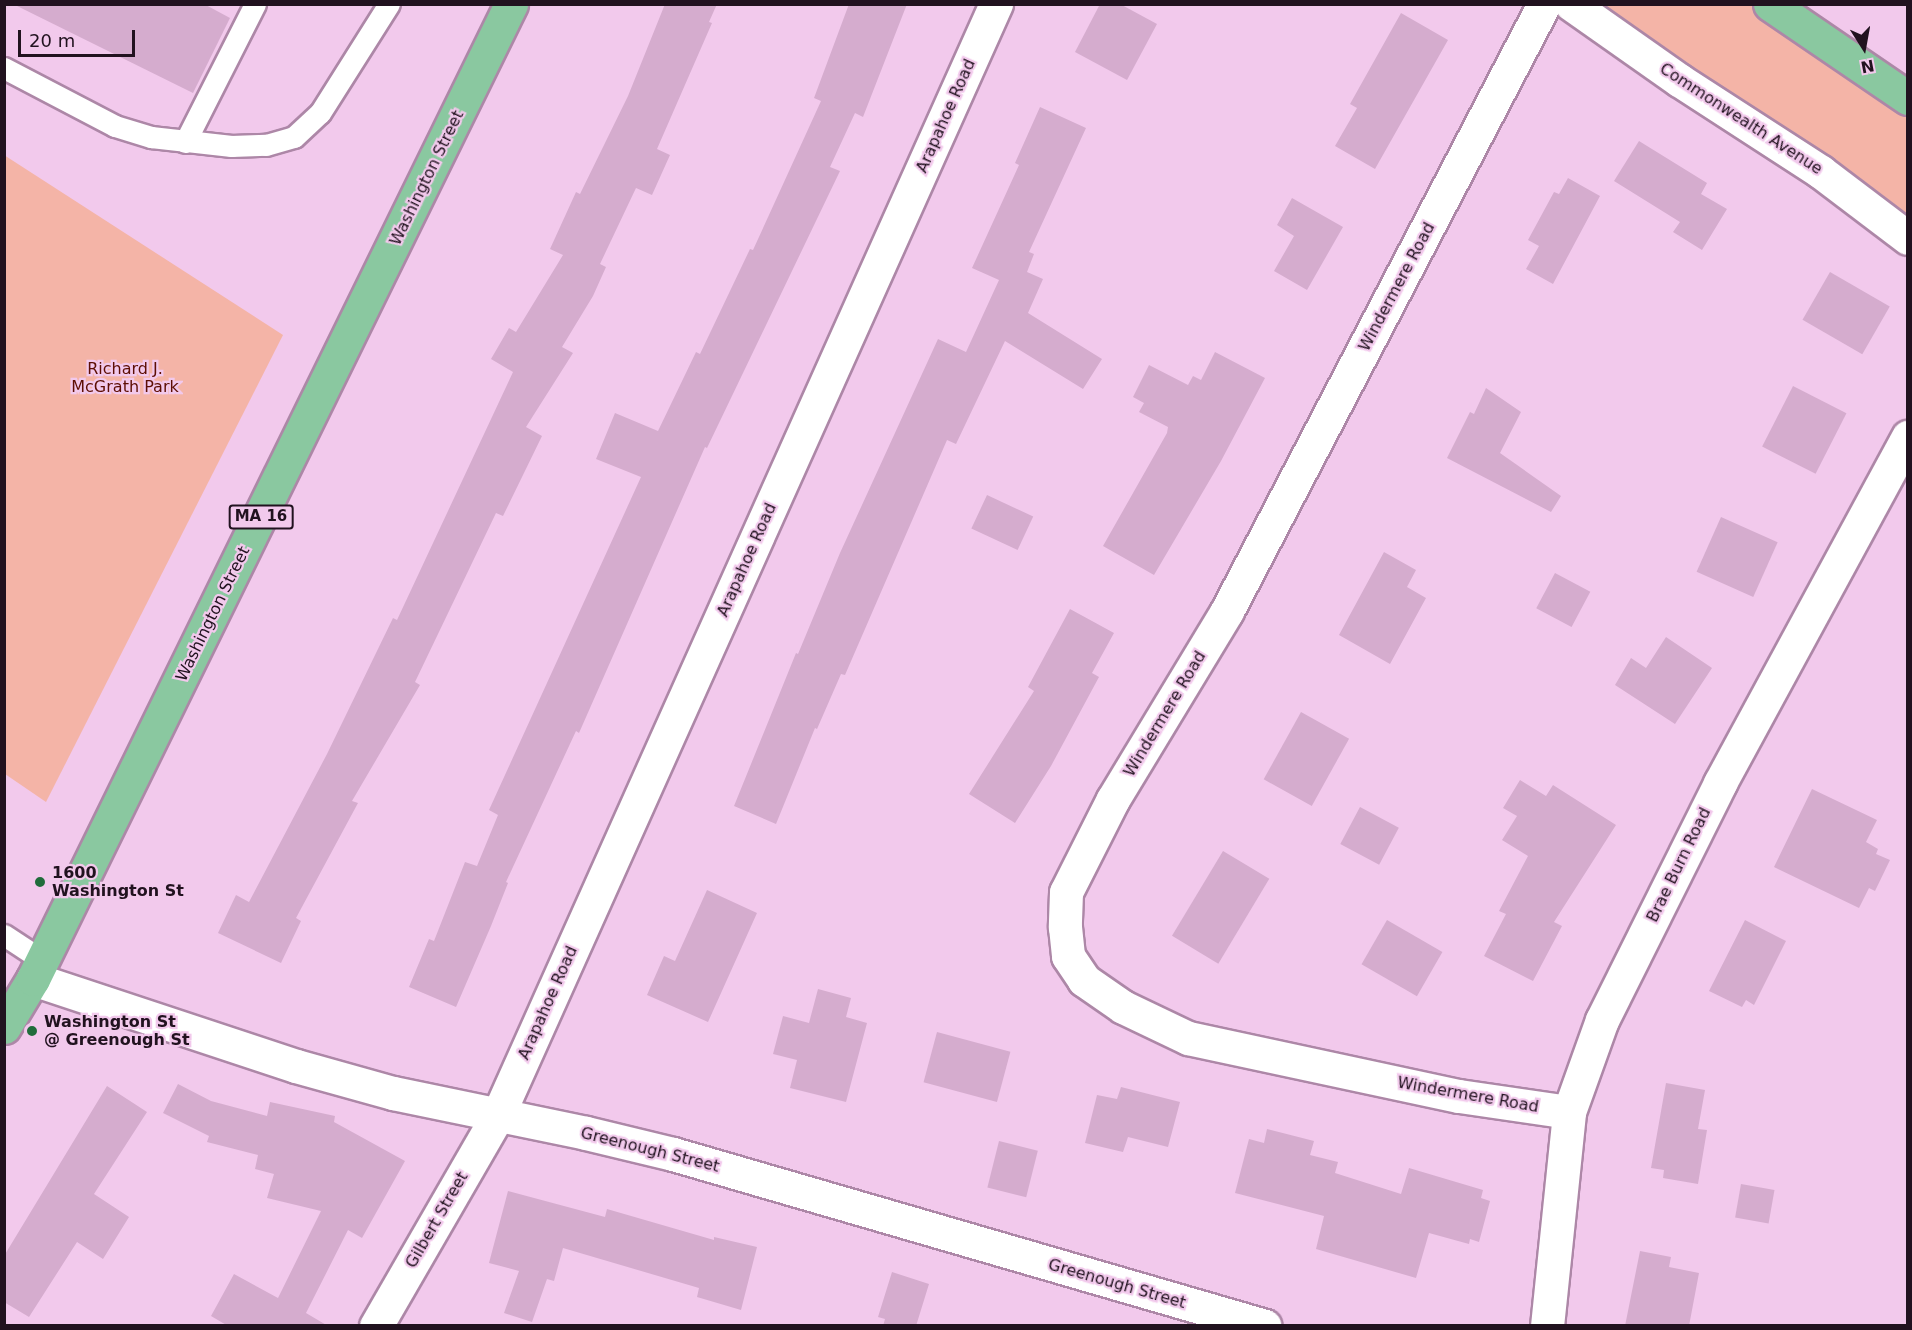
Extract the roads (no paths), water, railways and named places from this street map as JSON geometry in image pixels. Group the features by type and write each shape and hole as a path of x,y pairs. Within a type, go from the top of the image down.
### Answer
{"main road":[{"name":"Washington Street","path":"4,1027 38,969 511,4"},
{"path":"1770,4 1908,98"}],"street":[{"name":"Arapahoe Road","path":"498,1115 996,4"},
{"name":"Windermere Road","path":"1544,4 1227,611 1113,799 1066,892 1065,927 1068,956 1084,980 1123,1007 1188,1038 1459,1096 1569,1112"},
{"name":"Commonwealth Avenue","path":"1571,4 1679,80 1821,172 1908,238"},
{"name":"Brae Burn Road","path":"1547,1326 1569,1112 1602,1020 1720,783 1908,437"},
{"name":"Greenough Street","path":"38,969 296,1066 393,1093 673,1154 1265,1326"},
{"name":"Gilbert Street","path":"376,1326 498,1115"}],"lane":[{"path":"184,142 255,4"},
{"path":"4,68 115,126 151,137 231,146 266,145 294,137 320,113 389,4"},
{"path":"4,935 38,969"}],"place":[{"name":"1600 Washington St","path":"40,882"},
{"name":"Washington St @ Greenough St","path":"32,1031"}],"park label":[{"name":"Richard J. McGrath Park","path":"125,378"}]}
